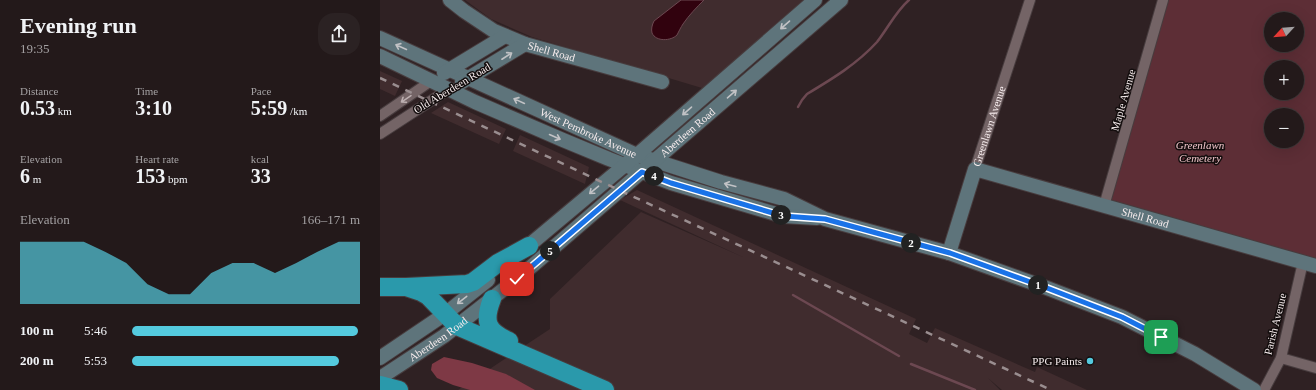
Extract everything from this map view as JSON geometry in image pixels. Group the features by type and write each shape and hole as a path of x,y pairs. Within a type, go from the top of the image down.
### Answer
{"highway":[{"path":"380,286 456,286 470,284 498,263 529,246"},
{"path":"406,287 426,294 451,320 597,386"},
{"path":"492,300 487,311 487,317 490,329 494,333 543,356 597,386"},
{"path":"380,385 399,390"}],"main road":[{"name":"Shell Road","path":"450,0 470,16 505,36 525,44 662,82"},
{"name":"Aberdeen Road","path":"380,378 429,346 451,320 494,276 637,155 815,0"},
{"name":"Aberdeen Road","path":"380,358 492,300 545,256 840,0"},
{"name":"Old Aberdeen Road","path":"431,81 505,36"},
{"name":"West Pembroke Avenue","path":"380,38 637,155 721,182 784,200 825,219 950,253 1122,317 1195,354 1254,390"},
{"name":"Old Aberdeen Road","path":"449,90 525,44"},
{"name":"West Pembroke Avenue","path":"380,56 449,90 563,140 677,185 783,216 825,219"},
{"name":"Shell Road","path":"975,169 1309,264"},
{"name":"Greenlawn Avenue","path":"950,253 975,169"}],"street":[{"name":"Greenlawn Avenue","path":"975,169 1030,0"},
{"name":"Maple Avenue","path":"1104,206 1164,0"},
{"name":"Old Aberdeen Road","path":"380,116 431,81"},
{"name":"Old Aberdeen Road","path":"380,134 449,90"},
{"name":"Parish Avenue","path":"1264,390 1281,358 1309,264"},
{"path":"1281,358 1316,368"}],"shaded area":[{"path":"465,0 808,0 702,88 532,37 491,19"},
{"path":"681,0 704,0 688,17 677,35 664,40 654,36 652,33 652,27 654,21"},
{"path":"380,71 402,81 395,96 380,89"},
{"path":"448,102 506,129 499,144 431,113"},
{"path":"520,135 589,167 585,184 513,151"},
{"path":"637,190 916,319 909,334 927,343 935,328 1035,372 1037,367 1087,390 1002,390 988,378 1000,390 458,390 550,329 550,299 641,212 745,258 620,200"},
{"path":"444,357 472,363 506,374 535,390 470,390 453,385 437,378 431,370 432,364"}],"green space":[{"name":"Greenlawn Cemetery","path":"1168,0 1316,0 1316,259 1110,202"}],"waterway":[{"path":"798,107 807,94 844,71 869,50 877,42 900,9 909,0"},
{"path":"793,295 899,356"},
{"path":"911,364 975,390"}],"railway":[{"path":"380,78 1051,390"}],"place":[{"name":"PPG Paints","path":"1090,361"}],"route":[{"path":"517,279 642,172 671,183 783,216 825,219 950,253 1122,317 1161,337"}]}
